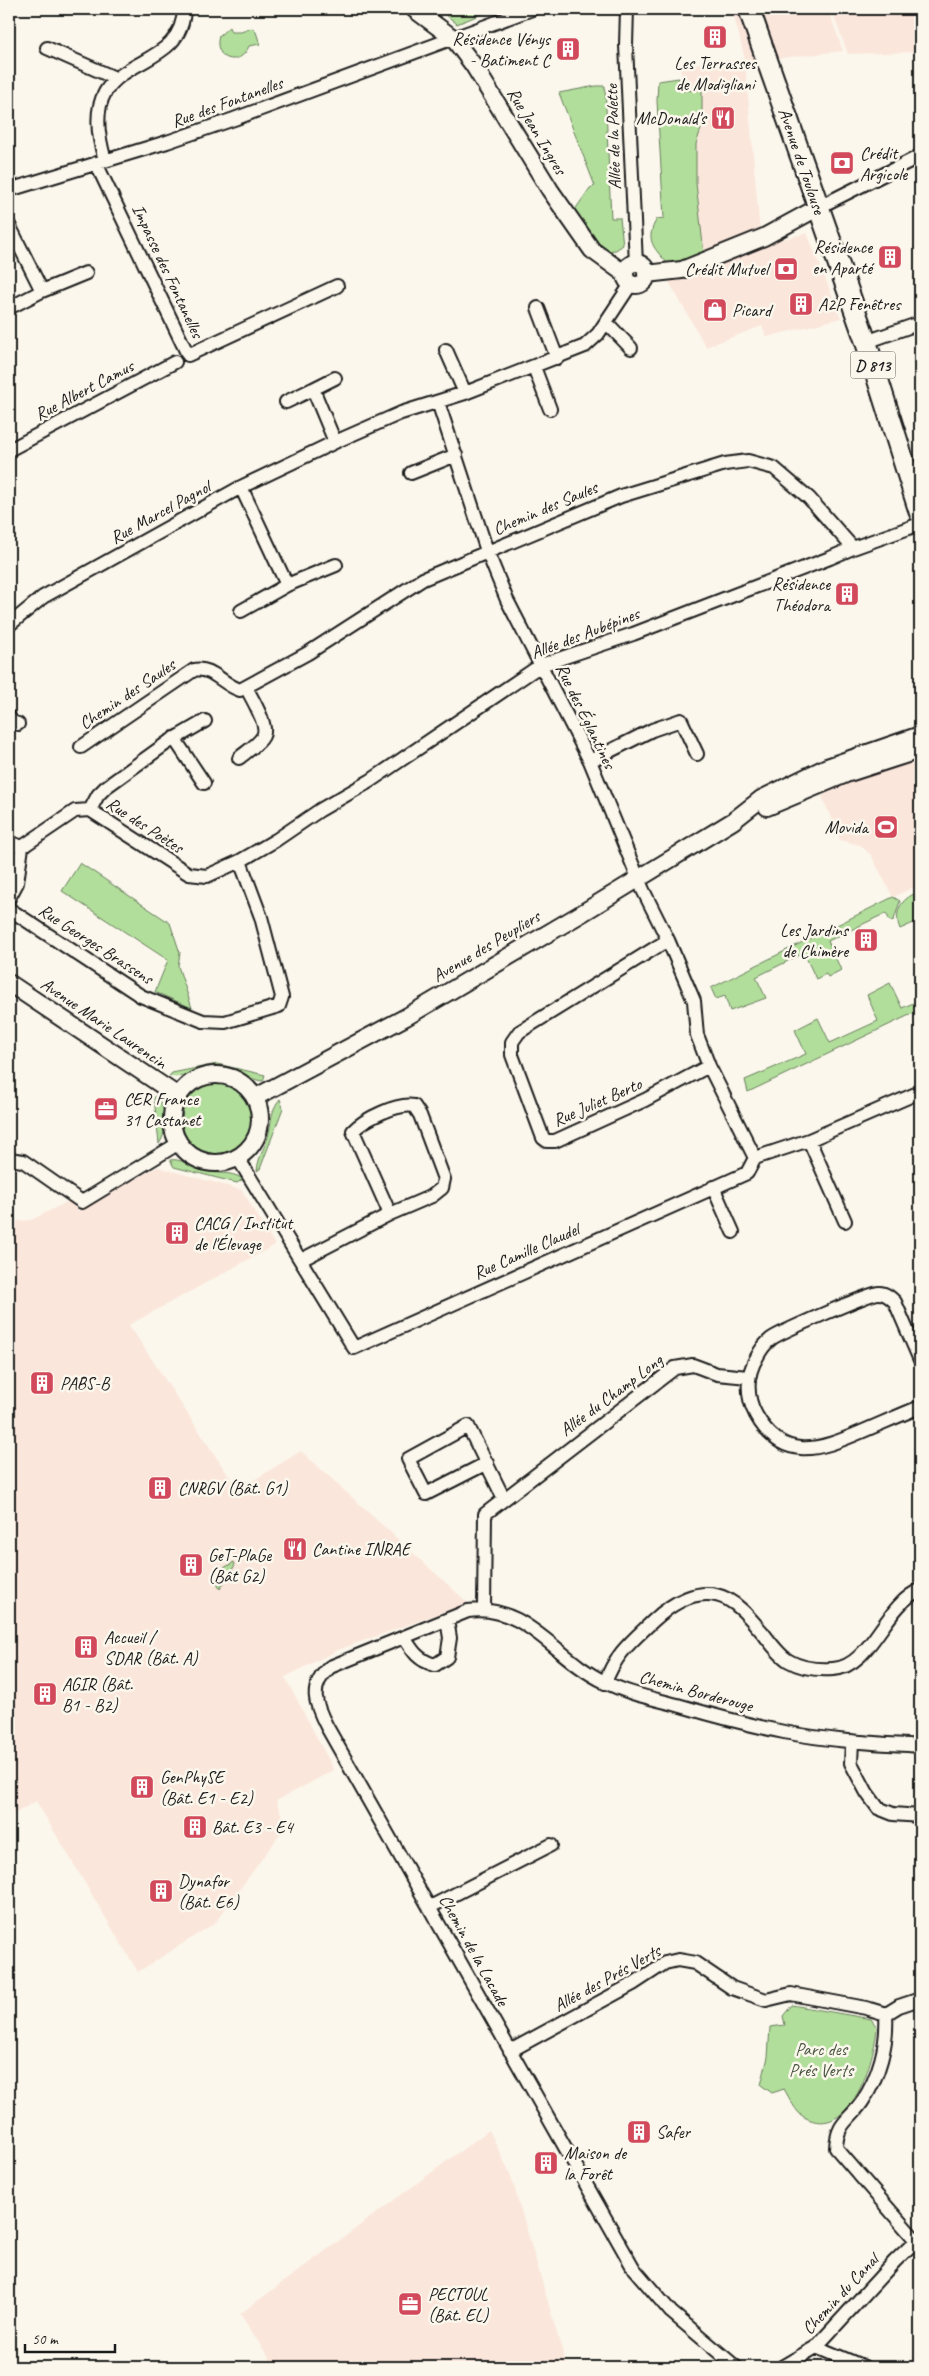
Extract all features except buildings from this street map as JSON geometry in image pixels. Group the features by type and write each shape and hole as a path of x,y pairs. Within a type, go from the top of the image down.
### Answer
{"main road":[{"name":"Avenue de Toulouse","path":"749,9 866,342 920,513"}],"street":[{"path":"101,161 99,138 100,106 104,94 115,78 134,65 159,53 175,39 182,25 184,9"},
{"name":"Rue Jean Ingres","path":"414,9 453,38 474,66 550,190 592,250 634,274"},
{"name":"Rue des Fontanelles","path":"9,190 234,119 532,9"},
{"name":"Allée de la Palette","path":"627,9 626,45 634,274"},
{"path":"48,48 115,78"},
{"path":"634,274 682,270 764,237 788,223 821,213 920,156"},
{"name":"Impasse des Fontanelles","path":"101,161 188,355 337,286"},
{"path":"9,225 42,291"},
{"path":"9,308 42,291 86,273"},
{"name":"Rue Marcel Pagnol","path":"9,625 43,597 241,487 401,413 438,402 585,346 606,322 634,274"},
{"path":"538,308 557,358"},
{"path":"606,322 631,348"},
{"path":"866,342 920,323"},
{"path":"446,350 465,392"},
{"name":"Rue Albert Camus","path":"9,450 175,362"},
{"path":"534,367 550,409"},
{"path":"286,402 335,378"},
{"path":"313,389 335,442"},
{"name":"Rue des Églantines","path":"438,402 487,551 507,600 590,760 639,878 694,1000 697,1035 708,1066 755,1158"},
{"path":"411,473 456,455"},
{"name":"Chemin des Saules","path":"81,747 194,670 207,670 231,687 240,690 308,652 423,579 621,496 693,472 725,464 748,461 774,468 793,482 853,548"},
{"path":"241,487 288,585"},
{"name":"Allée des Aubépines","path":"240,861 276,840 320,810 370,781 541,665 633,634 853,548 920,524"},
{"path":"241,611 288,585 336,565"},
{"path":"238,758 263,737 265,732 261,718 246,687"},
{"path":"90,810 98,795 106,787 174,738 205,720"},
{"path":"590,760 652,730 681,720 697,754"},
{"name":"Avenue des Peupliers","path":"256,1097 406,1017 733,821 762,799 827,767 920,735"},
{"path":"174,738 204,782"},
{"name":"Avenue des Peupliers","path":"733,821 846,774 920,750"},
{"name":"Rue des Poètes","path":"22,847 75,811 90,810 189,874 207,876 240,861"},
{"path":"9,842 22,847 17,883 9,898"},
{"name":"Rue Georges Brassens","path":"9,909 141,996 203,1021 225,1022 279,1006 282,997 261,917 240,861"},
{"name":"Rue Juliet Berto","path":"668,940 519,1032 512,1042 512,1055 542,1138 548,1142 555,1141 645,1100 708,1066"},
{"name":"Avenue Marie Laurencin","path":"9,983 178,1096"},
{"path":"224,1075 239,1080 256,1097 261,1115 260,1129 254,1144 238,1158 220,1164 204,1162 192,1157 179,1143 174,1133 172,1112 178,1096 187,1086 200,1078 224,1075"},
{"path":"755,1158 809,1140 920,1092"},
{"path":"238,1158 301,1260 390,1214 432,1196 442,1188 444,1179 420,1115 414,1106 406,1104 362,1121 353,1131 390,1214"},
{"path":"809,1140 845,1221"},
{"path":"9,1159 23,1161 82,1202 179,1143"},
{"name":"Rue Camille Claudel","path":"301,1260 354,1348 747,1173 755,1158"},
{"path":"713,1187 733,1232"},
{"path":"920,1360 895,1302 890,1296 880,1293 857,1300 771,1338 756,1357 748,1377 750,1405 762,1426 776,1440 801,1449 826,1447 920,1407"},
{"name":"Allée du Champ Long","path":"484,1609 485,1514 675,1368 693,1365 717,1374 748,1377"},
{"path":"487,1463 426,1494 408,1458 468,1426 487,1463 504,1499"},
{"path":"605,1683 620,1652 667,1607 687,1597 707,1594 727,1599 743,1611 787,1660 806,1668 833,1669 845,1667 857,1659 899,1606 914,1592 920,1590"},
{"name":"Chemin de la Lacade","path":"484,1609 468,1611 330,1666 322,1674 317,1684 315,1704 634,2269 671,2312 736,2367"},
{"name":"Chemin Borderouge","path":"484,1609 502,1612 522,1621 570,1662 605,1683 719,1717 785,1732 852,1741 920,1746"},
{"path":"404,1637 413,1653 421,1661 435,1665 447,1658 450,1638 447,1620"},
{"path":"852,1741 851,1763 867,1793 878,1808 893,1814 920,1816"},
{"path":"430,1907 551,1845"},
{"name":"Allée des Prés Verts","path":"510,2051 633,1984 665,1963 678,1960 695,1963 732,1988 766,2000 791,1994 866,2008 886,2014"},
{"path":"919,2241 836,2148 839,2128 860,2104 875,2081 888,2035 886,2014 899,2006 920,1999"},
{"name":"Chemin du Canal","path":"782,2367 816,2347 894,2261 919,2241"},
{"path":"816,2347 864,2367"}],"shaded area":[{"path":"732,9 828,9 843,51 745,62 761,245 807,233 841,318 767,337 762,326 706,347 668,280 700,266 680,65 745,59"},
{"path":"831,9 920,9 920,52 848,54"},
{"path":"920,759 920,884 893,897 871,855 860,845 840,840 822,796 844,783"},
{"path":"157,1167 242,1190 275,1245 129,1325 238,1490 301,1451 468,1603 338,1650 285,1677 334,1770 276,1801 286,1826 215,1923 138,1972 36,1801 9,1817 9,1222 31,1220 69,1201 78,1211"},
{"path":"489,2130 511,2176 567,2367 275,2367 240,2314"}],"green space":[{"path":"439,9 494,9 457,24"},
{"path":"229,27 231,32 241,32 252,28 256,32 260,44 249,46 240,57 228,58 219,50 218,44 219,36"},
{"path":"679,78 679,91 702,90 702,126 696,144 696,183 704,254 668,264 655,248 651,238 653,226 657,219 664,218 657,101 658,81"},
{"path":"605,86 611,218 620,218 623,245 616,250 605,251 587,236 572,214 590,188 595,186 559,93"},
{"path":"80,863 170,923 180,953 178,966 192,1008 155,992 168,960 62,891"},
{"path":"914,894 920,903 920,920 900,929 898,923 899,908 905,900"},
{"path":"893,897 900,901 894,920 890,921 886,913 828,941 841,970 828,977 826,974 816,979 804,953 756,977 766,998 730,1011 725,996 716,999 711,988"},
{"path":"890,983 902,1008 920,1000 920,1010 748,1092 745,1080 806,1054 795,1030 818,1018 830,1043 878,1021 867,995"},
{"path":"217,1064 265,1075 263,1081 257,1080 231,1068 219,1066 188,1075 169,1076 172,1073"},
{"path":"218,1084 238,1090 248,1100 254,1120 248,1140 238,1150 218,1156 198,1150 188,1140 182,1120 188,1100 198,1090"},
{"path":"156,1095 162,1106 165,1119 164,1132 159,1144 154,1098"},
{"path":"280,1099 283,1108 260,1169 257,1171 268,1137 273,1112"},
{"path":"170,1160 182,1161 200,1170 233,1174 243,1179 237,1183 174,1167"},
{"path":"234,1562 235,1565 220,1589 212,1575"},
{"name":"Parc des Prés Verts","path":"792,2005 871,2019 877,2027 871,2058 865,2076 847,2108 835,2118 821,2122 804,2117 795,2108 784,2089 772,2093 761,2085 768,2057 770,2027 785,2025 783,2016"}],"place":[{"name":"Les Terrasses de Modigliani","path":"715,37"},
{"name":"Résidence Vénys - Batiment C","path":"568,49"},
{"name":"McDonald's","path":"723,118"},
{"name":"Crédit Argicole","path":"842,163"},
{"name":"Résidence en Aparté","path":"890,257"},
{"name":"Crédit Mutuel","path":"786,269"},
{"name":"A2P Fenêtres","path":"801,304"},
{"name":"Picard","path":"715,310"},
{"name":"Résidence Théodora","path":"847,594"},
{"name":"Movida","path":"886,827"},
{"name":"Les Jardins de Chimère","path":"866,940"},
{"name":"CER France 31 Castanet","path":"106,1109"},
{"name":"CACG / Institut de l'Élevage","path":"177,1233"},
{"name":"PABS-B","path":"42,1383"},
{"name":"CNRGV (Bât. G1)","path":"160,1488"},
{"name":"Cantine INRAE","path":"295,1549"},
{"name":"GeT-PlaGe (Bât G2)","path":"191,1565"},
{"name":"Accueil / SDAR (Bât. A)","path":"86,1647"},
{"name":"AGIR (Bât. B1 - B2)","path":"45,1694"},
{"name":"GenPhySE (Bât. E1 - E2)","path":"142,1787"},
{"name":"Bât. E3 - E4","path":"195,1827"},
{"name":"Dynafor (Bât. E6)","path":"161,1891"},
{"name":"Safer","path":"639,2132"},
{"name":"Maison de la Forêt","path":"546,2163"},
{"name":"PECTOUL (Bât. EL)","path":"410,2304"}]}
